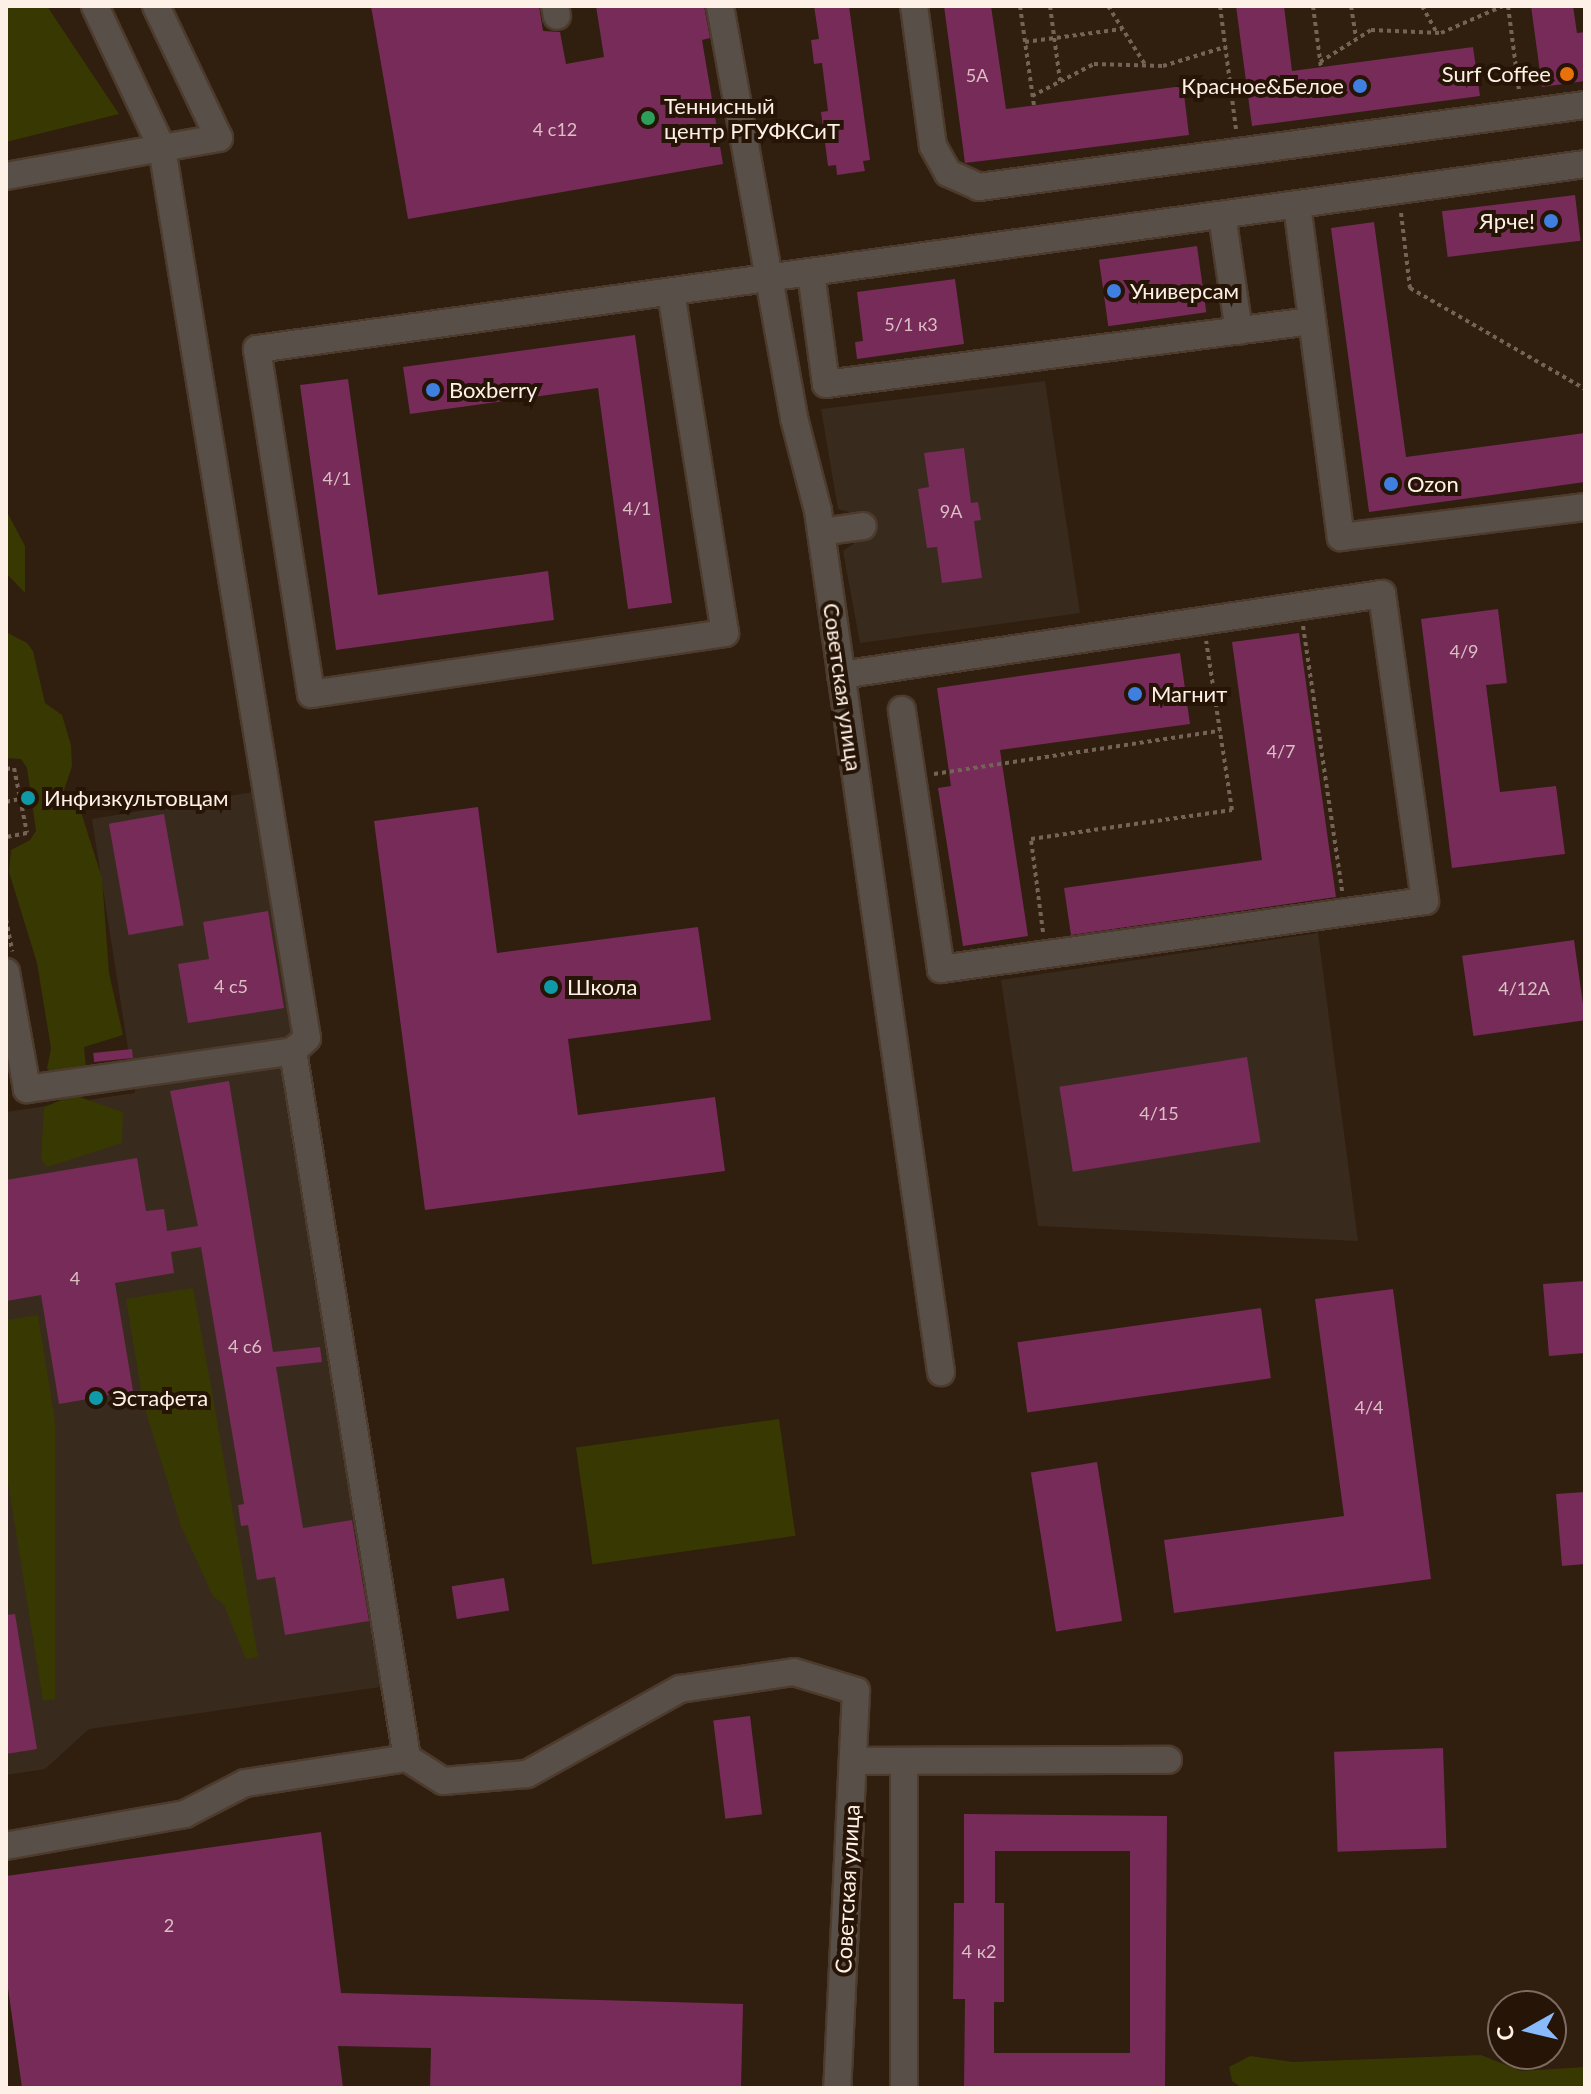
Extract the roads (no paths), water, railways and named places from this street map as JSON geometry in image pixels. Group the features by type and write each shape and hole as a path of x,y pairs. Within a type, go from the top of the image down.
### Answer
{"street":[{"path":"6,972 27,1089 293,1051 307,1038 162,148 95,6"},
{"path":"6,176 219,138 156,6"},
{"name":"Советская улица","path":"720,6 769,279 821,532 941,1372"},
{"path":"914,6 933,146 940,162 959,181 979,187 1585,105"},
{"path":"671,292 725,633 311,694 257,349 1585,164"},
{"path":"1297,205 1341,537 1585,507"},
{"path":"1222,215 1239,331"},
{"path":"811,273 826,384 974,377 1312,321"},
{"path":"821,532 863,526"},
{"path":"841,675 1382,594 1425,901 1046,954 1007,970 941,969 902,710"},
{"path":"6,1846 185,1814 245,1783 407,1758 293,1051"},
{"name":"Советская улица","path":"407,1758 443,1781 527,1774 680,1689 794,1672 856,1691 837,2088"},
{"path":"853,1761 1168,1760"},
{"path":"904,1761 904,2088"}],"place":[{"name":"Surf Coffee","path":"1567,74"},
{"name":"Красное&Белое","path":"1360,86"},
{"name":"Теннисный центр РГУФКСиТ","path":"648,118"},
{"name":"Ярче!","path":"1551,221"},
{"name":"Универсам","path":"1114,291"},
{"name":"Boxberry","path":"433,390"},
{"name":"Ozon","path":"1391,484"},
{"name":"Магнит","path":"1135,694"},
{"name":"Инфизкультовцам","path":"28,798"},
{"name":"Школа","path":"551,987"},
{"name":"Эстафета","path":"96,1398"}]}
